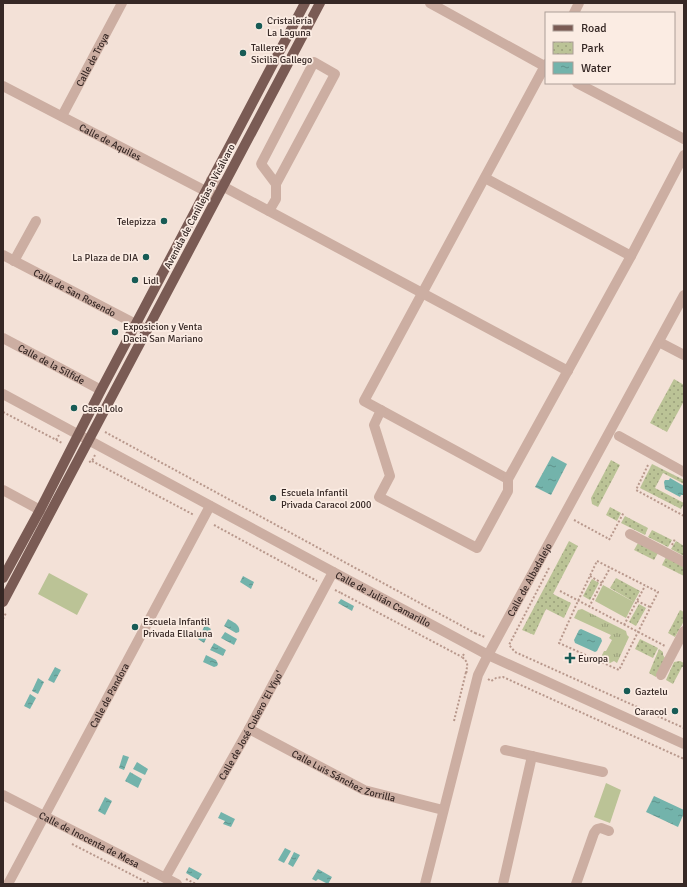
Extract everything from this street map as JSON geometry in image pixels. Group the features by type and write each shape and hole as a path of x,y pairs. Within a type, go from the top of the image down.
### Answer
{"main road":[{"name":"Avenida de Canillejas a Vicálvaro","path":"3,578 305,3"},
{"name":"Avenida de Canillejas a Vicálvaro","path":"3,602 320,3"}],"street":[{"name":"Calle de Troya","path":"62,116 122,3"},
{"path":"430,3 545,65"},
{"path":"574,12 579,3"},
{"path":"269,211 276,199 276,184 335,74 314,62 261,164 276,184"},
{"path":"508,479 364,401 545,68"},
{"path":"579,84 684,139"},
{"name":"Calle de Aquiles","path":"3,86 217,197"},
{"path":"382,410 374,425 390,476 379,497 477,548 508,492 508,479 631,256 684,155"},
{"path":"485,178 631,256"},
{"path":"211,180 423,292 568,371"},
{"path":"14,261 36,221"},
{"name":"Calle de San Rosendo","path":"3,255 147,330"},
{"name":"Calle de Albadalejo","path":"425,884 478,675 660,342 684,295"},
{"name":"Calle de la Sílfide","path":"3,338 101,390"},
{"path":"660,342 684,355"},
{"path":"3,394 89,441"},
{"path":"619,436 684,472"},
{"name":"Calle de Julián Camarillo","path":"89,441 488,655 684,744"},
{"path":"3,490 40,510"},
{"name":"Calle de Pandora","path":"8,884 210,506"},
{"path":"630,534 684,562"},
{"name":"Calle de José Cubero 'El Yiyo'","path":"165,878 249,729 333,572"},
{"path":"661,675 684,631"},
{"name":"Calle Luis Sánchez Zorrilla","path":"249,729 364,790 443,810"},
{"path":"505,750 603,772"},
{"path":"503,884 532,756"},
{"name":"Calle de Inocenta de Mesa","path":"3,795 165,878 180,880"},
{"path":"576,884 594,833 597,829 601,828 609,831"}],"path":[{"path":"3,412 62,443 63,446"},
{"path":"104,430 107,434 475,633"},
{"path":"92,462 214,525 319,582 320,584"},
{"path":"634,493 649,464"},
{"path":"636,490 684,516"},
{"path":"214,525 229,499"},
{"path":"574,520 609,539 624,512"},
{"path":"571,527 578,514"},
{"path":"598,561 658,592 619,670 559,643 599,558"},
{"path":"550,567 509,645 515,652 684,728"},
{"path":"589,607 610,568"},
{"path":"590,576 602,582"},
{"path":"624,625 645,586"},
{"path":"560,591 674,651"},
{"path":"637,601 650,607"},
{"path":"453,726 466,672"},
{"path":"496,678 504,678 684,759"},
{"path":"180,880 196,884"}],"green space":[{"path":"674,379 684,385 684,401 667,432 650,423"},
{"path":"611,460 620,465 598,507 592,504 591,498"},
{"path":"652,464 684,480 684,484 663,473 655,488 684,503 681,509 640,488"},
{"path":"610,507 621,513 617,521 606,515"},
{"path":"625,516 648,528 645,535 621,523"},
{"path":"652,530 672,540 668,547 648,537"},
{"path":"569,541 578,546 553,594 571,603 564,618 546,609 534,635 522,630"},
{"path":"676,541 684,546 684,556 671,549"},
{"path":"638,543 658,553 654,560 634,550"},
{"path":"666,557 684,567 684,576 662,565"},
{"path":"49,573 88,594 77,615 38,594"},
{"path":"616,578 640,591 634,602 610,588"},
{"path":"592,579 599,583 590,600 583,596"},
{"path":"603,585 634,602 626,618 595,601"},
{"path":"639,604 646,608 636,626 629,622"},
{"path":"582,609 626,631 629,637 617,663 614,661 610,663 600,659 612,640 609,638 611,635 574,618 578,610"},
{"path":"680,610 684,612 684,621 675,637 668,633"},
{"path":"640,639 658,648 653,658 635,649"},
{"path":"659,649 663,652 665,658 656,677 649,673"},
{"path":"680,661 684,663 684,667 682,667 673,684 666,680 674,662"},
{"path":"606,783 621,790 610,823 594,817"}],"water":[{"path":"552,456 567,464 551,495 535,487"},
{"path":"670,478 684,486 684,495 681,495 680,497 665,489 664,482"},
{"path":"243,576 254,582 251,589 240,582"},
{"path":"341,599 354,606 352,611 338,603"},
{"path":"228,619 239,627 239,632 236,633 224,626"},
{"path":"205,625 211,629 204,643 198,639"},
{"path":"581,629 601,638 602,641 597,651 595,652 575,643 574,640"},
{"path":"225,632 237,639 234,645 221,638"},
{"path":"214,643 226,650 223,656 210,650"},
{"path":"206,655 216,660 218,664 217,666 214,667 203,662"},
{"path":"55,667 61,670 54,683 48,680"},
{"path":"38,678 44,682 38,694 32,691"},
{"path":"30,694 36,698 30,709 24,706"},
{"path":"123,755 129,757 124,770 119,768"},
{"path":"137,762 148,769 145,775 133,769"},
{"path":"130,772 142,779 138,788 125,781"},
{"path":"654,796 684,810 678,827 646,812"},
{"path":"105,797 112,801 105,815 98,811"},
{"path":"221,812 235,819 231,827 223,824 225,821 218,818"},
{"path":"285,848 291,851 284,863 278,860"},
{"path":"294,852 300,855 293,867 288,864"},
{"path":"189,867 202,874 198,880 186,873"},
{"path":"318,869 332,877 328,884 318,879 316,881 312,879"}],"place":[{"name":"Cristalería La Laguna","path":"259,26"},
{"name":"Talleres Sicilia Gallego","path":"243,53"},
{"name":"Telepizza","path":"164,221"},
{"name":"La Plaza de DIA","path":"146,257"},
{"name":"Lidl","path":"135,280"},
{"name":"Exposicion y Venta Dacia San Mariano","path":"115,332"},
{"name":"Casa Lolo","path":"74,408"},
{"name":"Escuela Infantil Privada Caracol 2000","path":"273,498"},
{"name":"Escuela Infantil Privada Ellaluna","path":"135,627"},
{"name":"Europa","path":"570,658"},
{"name":"Gaztelu","path":"627,691"},
{"name":"Caracol","path":"675,711"}]}
